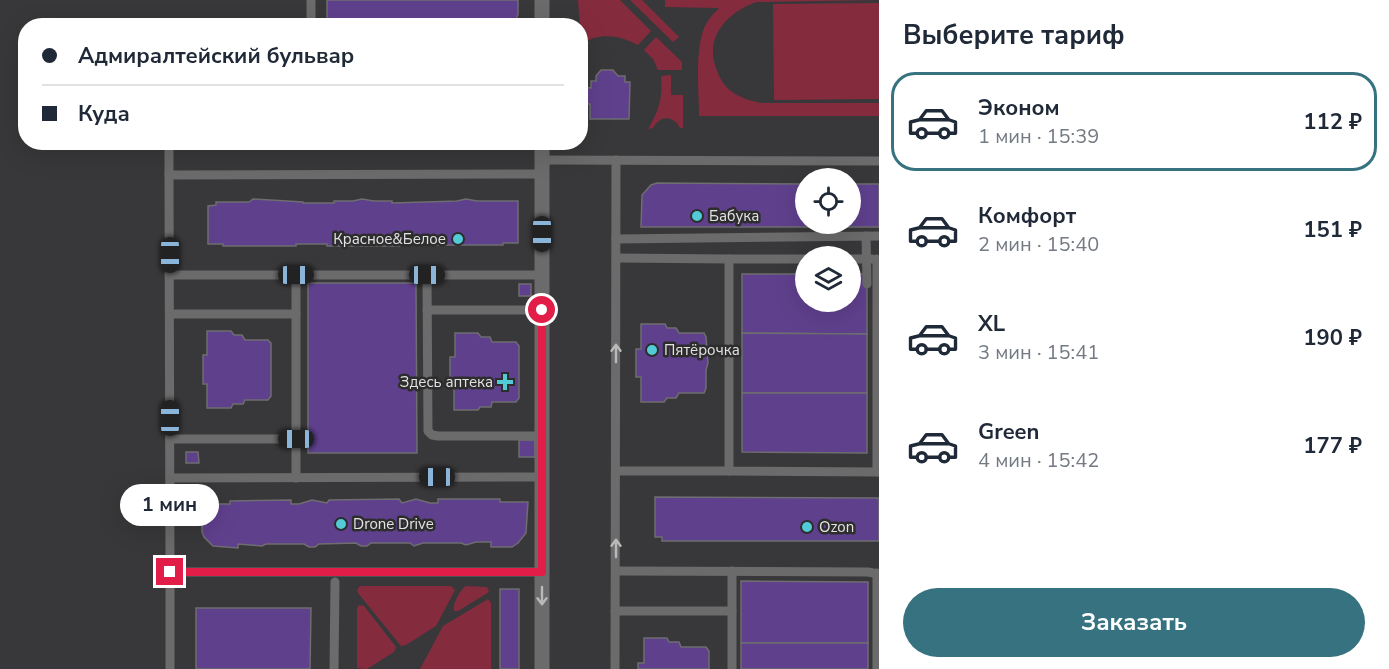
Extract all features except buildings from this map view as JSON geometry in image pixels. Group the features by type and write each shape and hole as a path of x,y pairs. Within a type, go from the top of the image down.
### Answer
{"street":[{"path":"542,0 542,18"},
{"path":"542,150 542,669"}],"lane":[{"path":"310,0 310,18"},
{"path":"170,150 170,669"},
{"path":"170,175 542,167 616,160 879,161"},
{"path":"615,669 616,160"},
{"path":"866,236 867,284"},
{"path":"616,239 879,236"},
{"path":"616,258 795,259"},
{"path":"729,259 729,471"},
{"path":"616,471 878,472 878,259 861,259"},
{"path":"170,275 542,275"},
{"path":"296,275 296,478"},
{"path":"427,275 428,431 432,435 542,436"},
{"path":"427,310 542,310"},
{"path":"170,314 296,314"},
{"path":"170,439 296,439"},
{"path":"170,478 542,477"},
{"path":"616,571 878,573 877,669"},
{"path":"732,571 732,669"},
{"path":"170,572 542,572"},
{"path":"334,669 335,582"},
{"path":"615,611 732,611"}],"shaded area":[{"path":"578,0 620,0 651,31 638,45 610,36 588,40 588,18 579,18"},
{"path":"630,0 642,0 679,37 673,42"},
{"path":"665,0 879,0 757,2 737,12 722,26 713,45 713,56 724,84 728,89 746,99 762,103 879,103 879,116 699,116 698,62 701,41 706,25 719,8 665,7"},
{"path":"879,3 879,99 774,100 773,4"},
{"path":"656,37 682,62 682,70 658,70 653,59 644,50"},
{"path":"671,75 671,95 683,95 683,128 666,118 648,129 659,104 661,76"},
{"path":"360,586 451,586 455,590 436,626 401,646 358,593"},
{"path":"466,586 487,587 489,592 458,611 454,611 457,597"},
{"path":"488,599 491,603 491,669 420,669 443,626"},
{"path":"359,605 364,606 396,647 394,652 367,669 357,668 357,608"}],"place":[{"name":"Бабука","path":"697,216"},
{"name":"Красное&Белое","path":"458,239"},
{"name":"Пятёрочка","path":"652,350"},
{"name":"Здесь аптека","path":"505,382"},
{"name":"Drone Drive","path":"341,524"},
{"name":"Ozon","path":"807,527"}],"route":[{"path":"170,572 542,572 542,310"}]}
